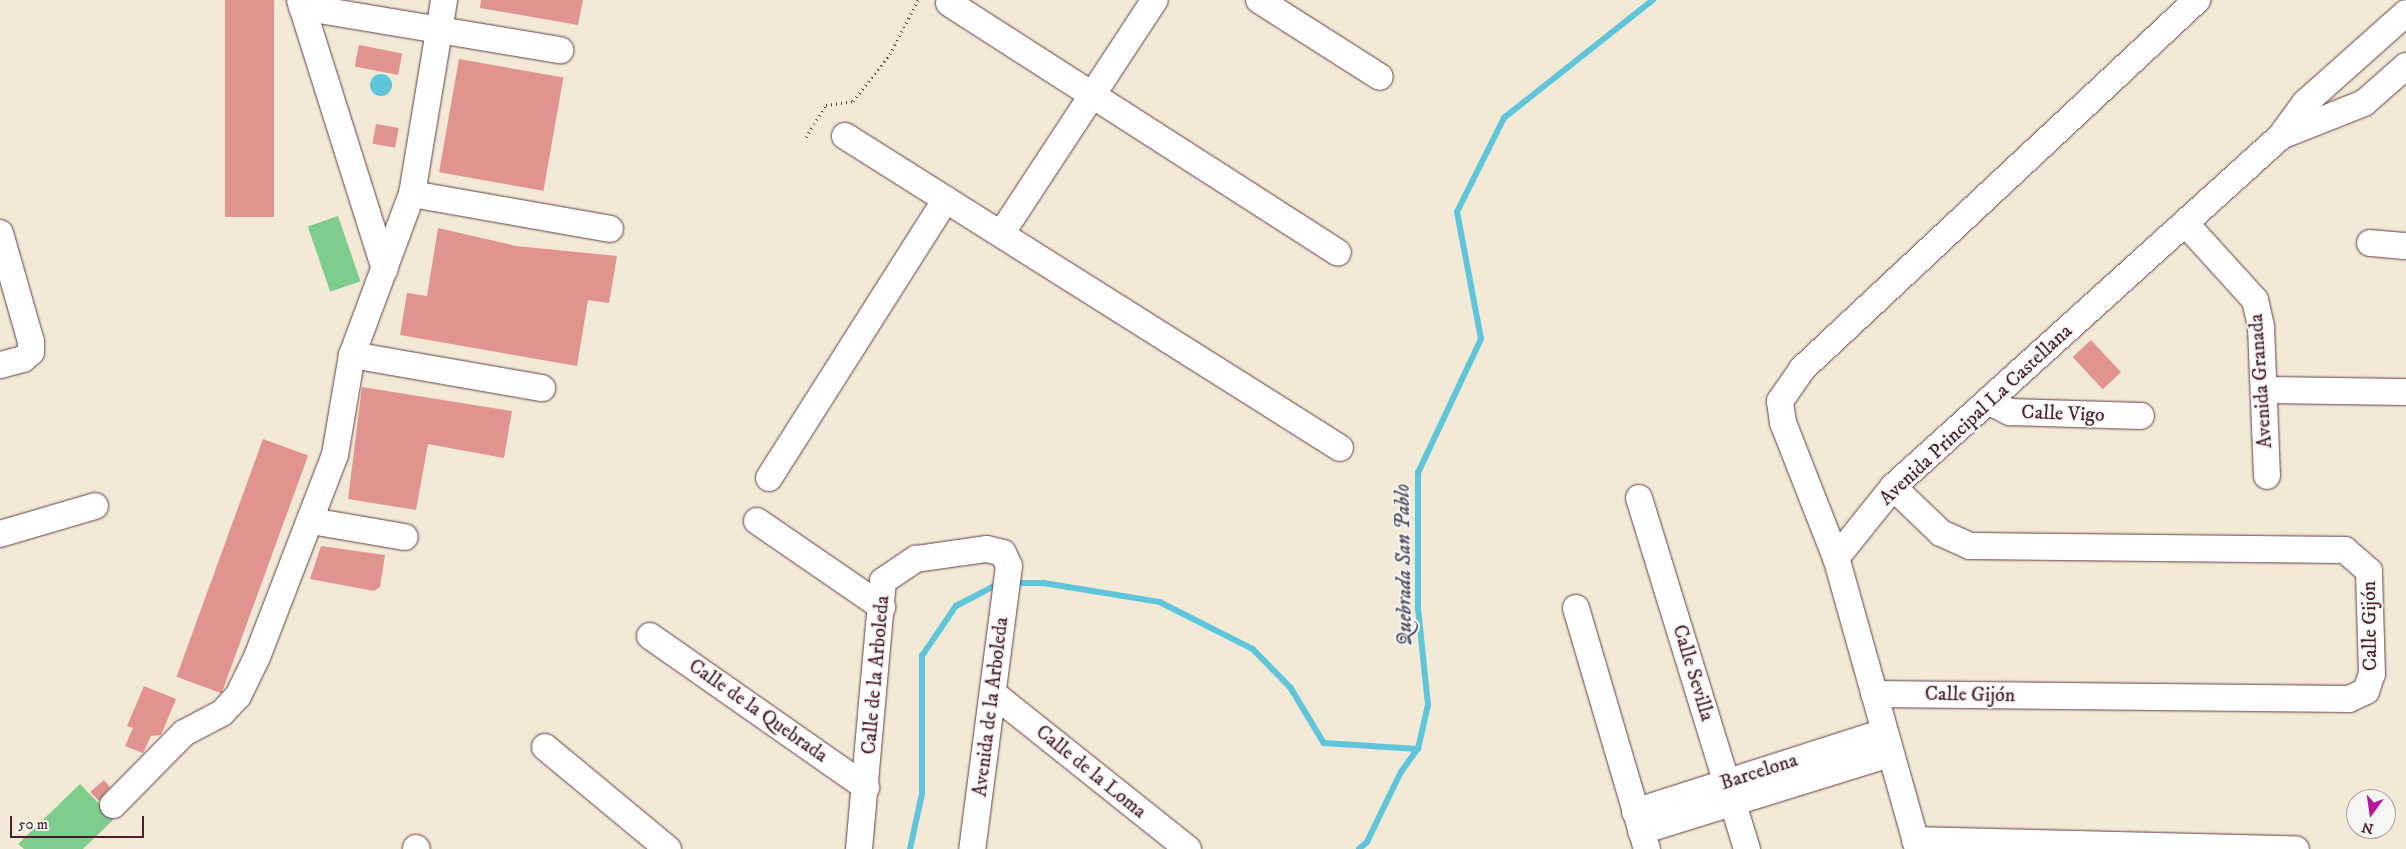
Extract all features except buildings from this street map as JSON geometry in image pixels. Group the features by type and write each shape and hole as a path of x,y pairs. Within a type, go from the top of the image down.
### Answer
{"street":[{"path":"112,805 184,733 222,713 238,696 311,521 335,455 352,355 412,194 444,0"},
{"path":"1001,234 1155,0"},
{"path":"1259,0 1380,77"},
{"path":"2196,0 1787,386 1780,401 1783,423 1836,558 1917,844 2296,849"},
{"path":"948,3 1090,98 1338,253"},
{"path":"385,269 301,4 560,50"},
{"name":"Avenida Principal La Castellana","path":"1836,558 1893,488 2281,136 2306,103 2406,13"},
{"name":"Avenida Principal La Castellana","path":"2281,136 2364,103 2406,66"},
{"path":"845,136 1340,448"},
{"path":"412,194 610,229"},
{"path":"769,478 946,199"},
{"name":"Avenida Granada","path":"2186,223 2240,278 2255,300 2265,390 2266,476"},
{"path":"0,233 31,342 31,352 23,359 0,365"},
{"path":"2370,243 2406,246"},
{"path":"352,355 542,388"},
{"path":"2265,390 2406,392"},
{"name":"Calle Vigo","path":"1988,401 2010,412 2140,416"},
{"name":"Calle Gijón","path":"1874,694 2349,699 2366,691 2372,674 2369,571 2345,550 1970,546 1940,533 1893,488"},
{"name":"Calle Sevilla","path":"1639,498 1747,849"},
{"path":"0,534 95,506"},
{"path":"757,520 882,606"},
{"path":"311,521 405,537"},
{"name":"Calle de la Arboleda","path":"859,849 883,582 916,559 987,549 1003,553 1009,566"},
{"name":"Avenida de la Arboleda","path":"972,849 995,695 1009,566"},
{"path":"1576,608 1641,831"},
{"name":"Calle de la Quebrada","path":"650,636 866,786"},
{"name":"Calle de la Loma","path":"995,695 1188,849"},
{"name":"Barcelona","path":"1641,831 1730,792 1887,743"},
{"path":"545,748 668,849"}],"path":[{"path":"806,137 826,105 853,101 890,54 918,0"}],"green space":[{"path":"338,216 360,281 330,292 308,226"},
{"path":"80,784 114,819 83,849 24,849 18,844"}],"water":[{"path":"381,74 389,77 392,85 389,93 381,96 373,93 370,85 373,77"}],"waterway":[{"name":"Quebrada San Pablo","path":"1359,849 1367,842 1401,772 1418,749 1428,705 1418,609 1418,473 1481,339 1457,212 1504,118 1653,0"},
{"path":"910,849 922,794 922,656 956,606 1000,583"},
{"path":"1014,583 1044,583 1160,602 1253,649 1291,688 1324,743 1418,749"}]}
